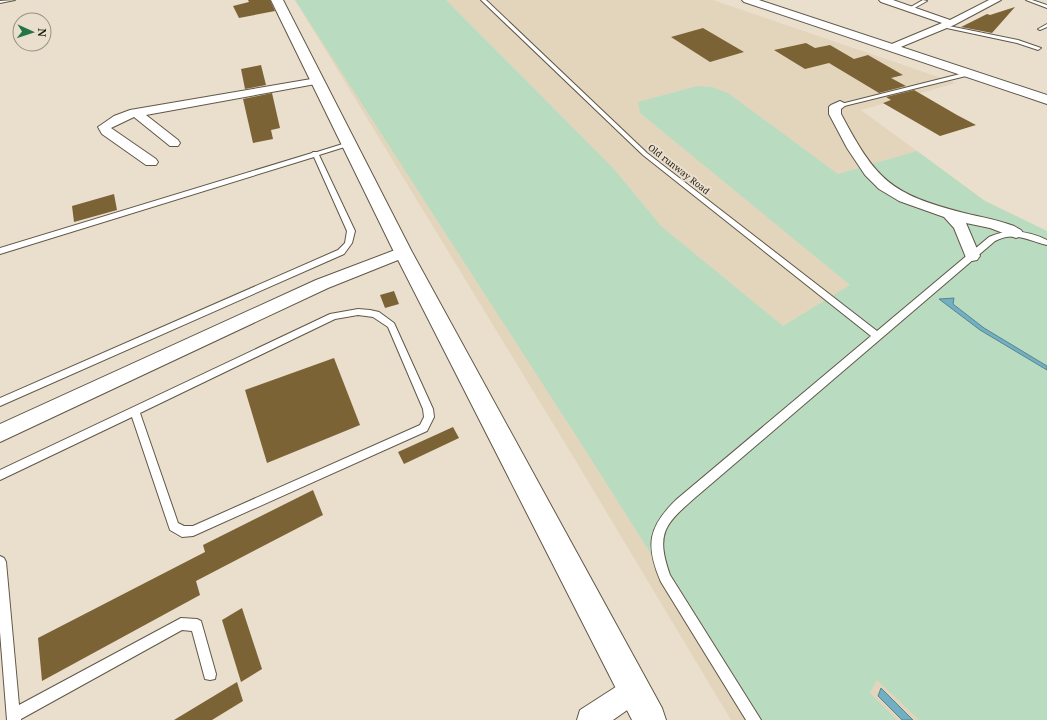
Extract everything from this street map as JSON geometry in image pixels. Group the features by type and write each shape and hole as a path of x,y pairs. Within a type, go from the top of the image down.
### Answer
{"street":[{"path":"277,0 403,252 650,720"},
{"path":"748,0 1047,100"},
{"path":"884,0 947,24"},
{"path":"891,48 947,24 996,0"},
{"path":"151,162 106,131 104,127 125,116 317,81"},
{"path":"840,105 835,107 835,114 857,154 876,179 893,192 920,204 949,214 1003,226 1016,233"},
{"path":"138,114 174,143"},
{"path":"949,214 961,226 972,256"},
{"path":"0,433 322,284 403,252"},
{"path":"590,720 634,690"}],"lane":[{"path":"0,2 14,0"},
{"name":"Old runway Road","path":"483,0 645,154 877,336"},
{"path":"1028,0 1047,7"},
{"path":"909,9 925,1"},
{"path":"947,24 1038,48"},
{"path":"1040,29 1047,26"},
{"path":"840,105 968,74"},
{"path":"0,251 315,153 349,144"},
{"path":"0,402 341,252 347,246 351,238 351,231 315,153"},
{"path":"754,720 665,578 659,563 656,533 661,523 674,508 997,236 1016,233 1032,236 1047,243"},
{"path":"0,475 333,316 369,312 381,316 391,326 428,408 429,417 424,428 193,531 182,532 174,526 135,411"},
{"path":"0,562 1,592 14,717 181,624 197,625 210,674"}],"shaded area":[{"path":"295,0 713,0 956,83 861,110 985,201 1047,231 1047,720 731,720 574,458"}],"green space":[{"path":"295,0 446,0 614,169 661,226 783,326 850,285 640,113 638,102 697,86 712,87 728,93 838,174 917,151 985,201 1047,231 1047,366 984,328 953,303 954,298 940,299 980,330 1047,370 1047,720 919,720 877,680 870,693 897,720 756,720 582,445"}],"water":[{"path":"954,298 953,304 984,328 1047,366 1047,370 980,330 939,299"},
{"path":"881,688 913,720 902,720 878,696"}],"building":[{"path":"248,0 270,0 275,11 239,18 233,6 249,2"},
{"path":"1015,7 992,33 961,27 987,14 990,15"},
{"path":"703,28 744,52 710,62 671,37"},
{"path":"806,43 815,48 830,45 854,59 868,55 903,75 891,78 906,86 879,93 829,63 805,69 774,50"},
{"path":"261,65 266,85 245,89 241,69"},
{"path":"914,90 976,125 940,136 883,103 891,100 886,97"},
{"path":"272,93 280,128 271,130 273,139 253,143 243,99"},
{"path":"114,194 117,210 74,222 72,206"},
{"path":"394,291 399,304 385,308 380,295"},
{"path":"334,358 360,425 267,463 245,390"},
{"path":"453,427 459,438 404,464 398,452"},
{"path":"313,490 323,515 196,581 200,595 42,681 38,638 205,552 203,545"},
{"path":"242,608 262,669 241,682 222,620"},
{"path":"237,682 243,701 212,720 174,720"}]}
